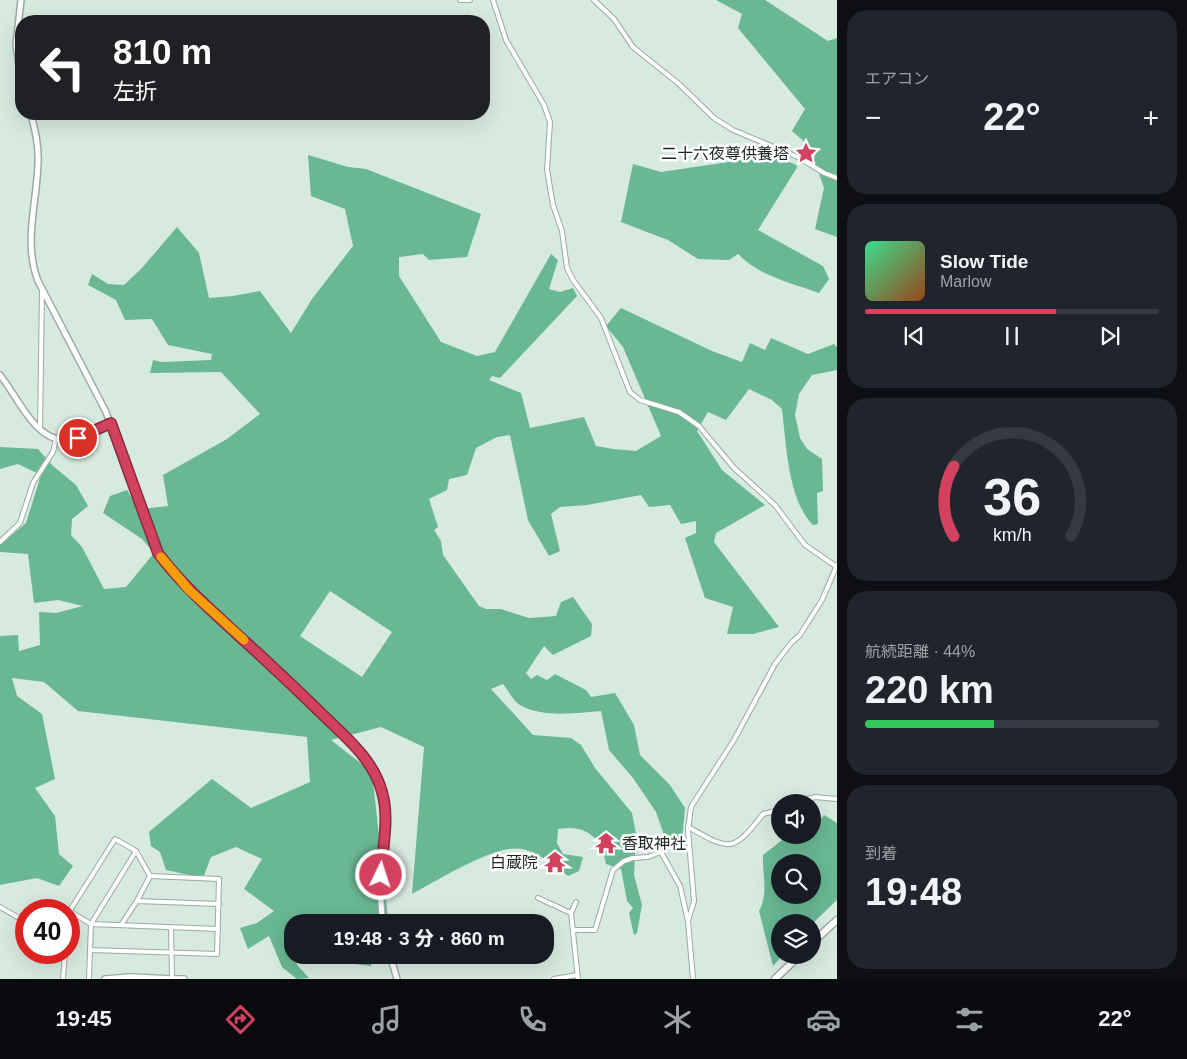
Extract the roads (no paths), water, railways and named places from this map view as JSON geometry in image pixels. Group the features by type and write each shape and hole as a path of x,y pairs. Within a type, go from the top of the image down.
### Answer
{"main road":[{"path":"821,935 837,920"},
{"path":"775,979 791,964"},
{"path":"105,979 131,977 184,979"}],"street":[{"path":"19,15 21,0"},
{"path":"460,0 470,0"},
{"path":"493,0 506,40 544,105 550,122 547,170 553,205 562,231 567,268 573,280 601,318 631,393 644,402 679,412 699,426 734,468 775,505 805,545 837,566 822,600 810,620 800,635 791,643 775,664 734,740 691,807 688,827 694,901 688,922"},
{"path":"594,0 614,19 633,47 679,84 716,120 753,139 800,158 824,173 837,178"},
{"path":"33,120 37,136 38,162 31,251 34,270 111,423 158,553 189,590 349,740 363,756 379,782 386,817 381,888 383,914"},
{"path":"40,430 42,288"},
{"path":"0,375 32,422 40,430 56,439 68,440 78,438 111,423"},
{"path":"0,542 20,523 33,483 53,452 56,439"},
{"path":"821,798 837,799"},
{"path":"688,827 726,846 748,833 763,814 771,812"},
{"path":"77,899 115,839 136,851 150,876"},
{"path":"89,979 91,924 136,851"},
{"path":"573,930 595,930 613,870 624,861 648,857 661,852 680,886 688,922 694,979"},
{"path":"121,926 150,876"},
{"path":"90,950 217,954 219,879 150,876"},
{"path":"538,898 571,914"},
{"path":"136,901 219,904"},
{"path":"554,979 578,977 571,914 576,902"},
{"path":"0,907 15,916"},
{"path":"80,918 91,924 218,929"},
{"path":"171,927 172,979"},
{"path":"63,979 64,964"},
{"path":"393,964 397,979"}],"place":[{"name":"二十六夜尊供養塔","path":"806,153"},
{"name":"香取神社","path":"606,843"},
{"name":"白蔵院","path":"555,862"}]}
